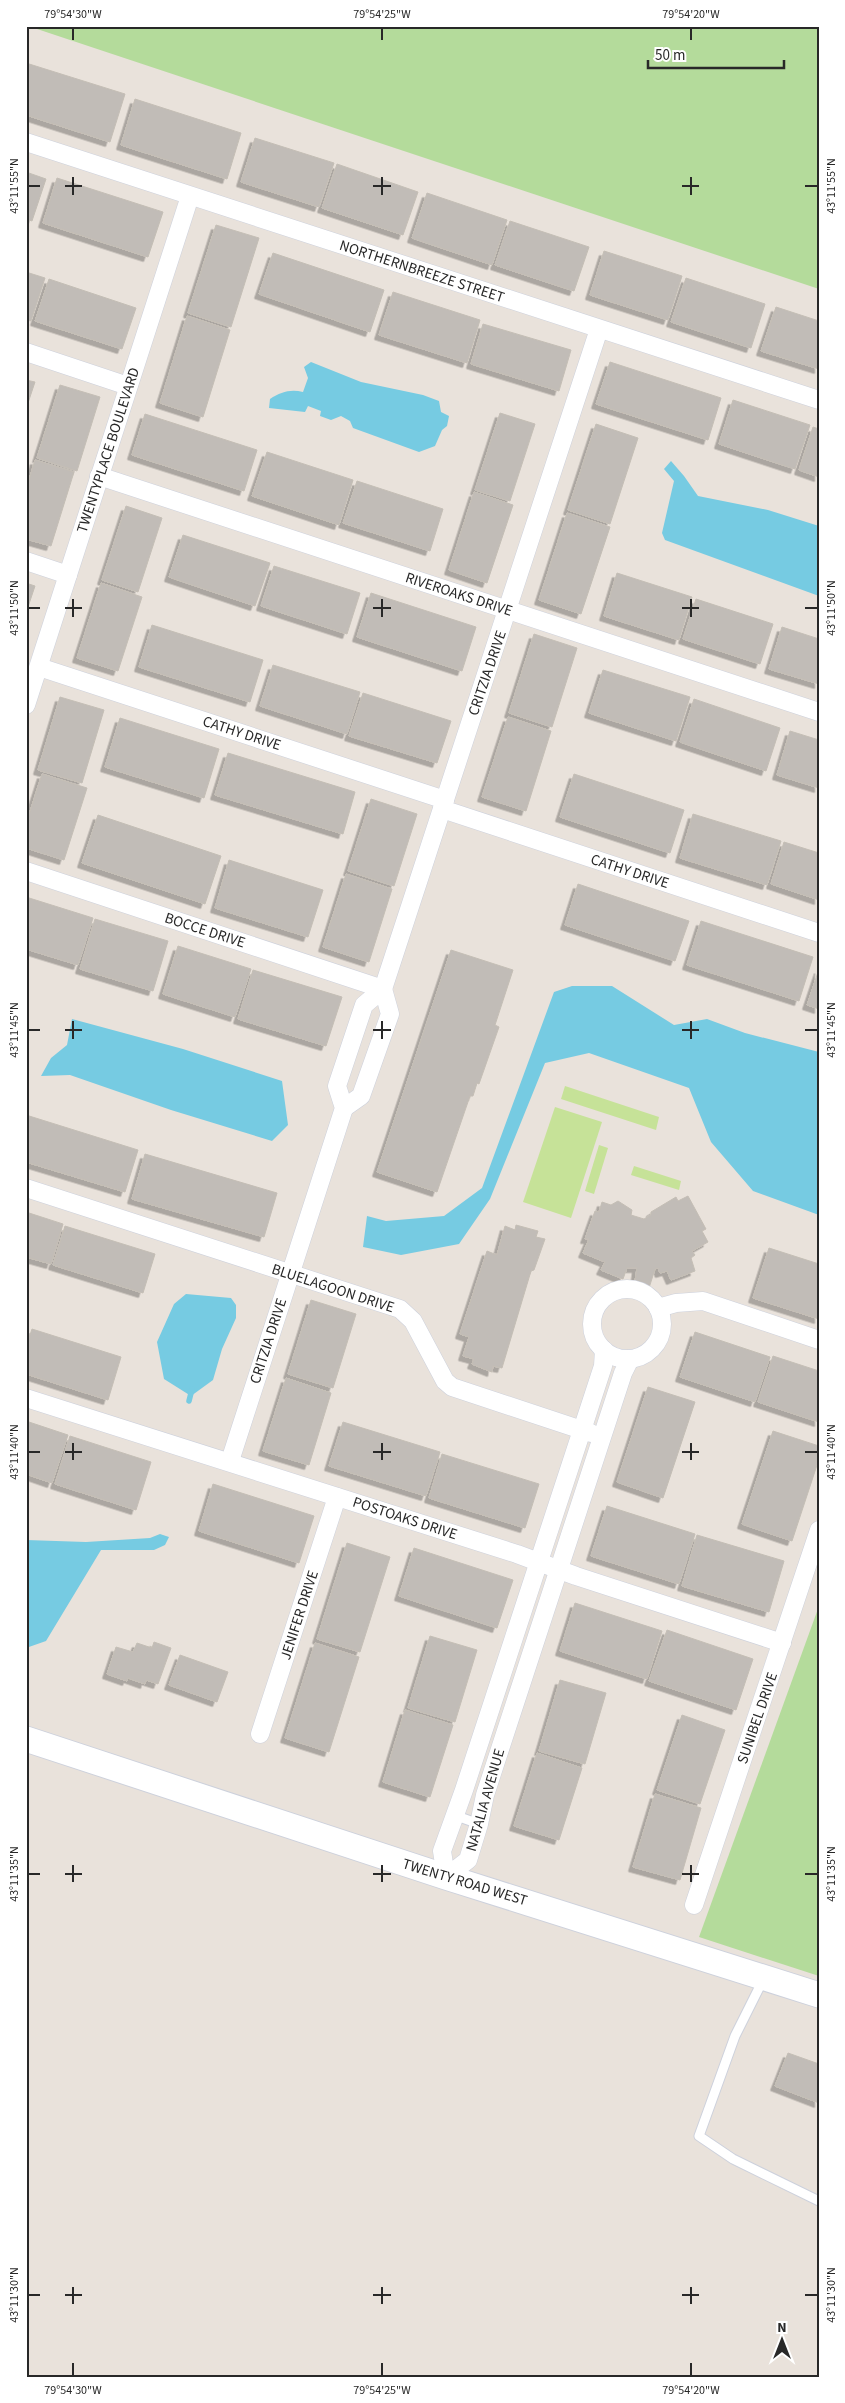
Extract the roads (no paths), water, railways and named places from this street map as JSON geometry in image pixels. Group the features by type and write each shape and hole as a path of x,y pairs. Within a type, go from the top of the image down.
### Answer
{"street":[{"name":"NORTHERNBREEZE STREET","path":"26,142 819,400"},
{"name":"TWENTYPLACE BOULEVARD","path":"26,704 190,196"},
{"name":"CRITZIA DRIVE","path":"383,989 598,329"},
{"path":"26,352 128,386"},
{"name":"RIVEROAKS DRIVE","path":"99,476 819,712"},
{"path":"26,561 68,575"},
{"name":"CATHY DRIVE","path":"39,667 819,933"},
{"name":"BOCCE DRIVE","path":"26,872 383,989"},
{"path":"383,989 390,1014 361,1096 344,1108 337,1086 364,1005 383,989"},
{"name":"CRITZIA DRIVE","path":"230,1461 344,1108"},
{"name":"BLUELAGOON DRIVE","path":"26,1188 400,1309 413,1321 445,1381 452,1387 602,1437"},
{"path":"621,1290 632,1290 647,1296 658,1308 662,1319 662,1330 658,1341 641,1356 630,1359 620,1358 604,1350 597,1342 593,1331 593,1320 596,1309 602,1300 610,1294 621,1290"},
{"path":"658,1308 676,1303 703,1302 819,1340"},
{"name":"NATALIA AVENUE","path":"604,1350 603,1366 464,1790 442,1851 446,1877 468,1860 479,1824 484,1795 623,1373 630,1359"},
{"name":"POSTOAKS DRIVE","path":"26,1398 230,1461 782,1643"},
{"name":"JENIFER DRIVE","path":"260,1734 337,1497"},
{"name":"SUNIBEL DRIVE","path":"694,1905 819,1530"},
{"name":"TWENTY ROAD WEST","path":"26,1740 446,1877 819,1995"}],"lane":[{"path":"454,1815 479,1824"},
{"path":"764,1977 735,2036 699,2136 733,2159 819,2201"}],"water":[{"path":"311,362 361,382 423,395 439,401 441,412 449,416 447,426 442,430 435,446 419,452 353,428 350,421 341,416 331,420 320,416 321,411 308,406 305,412 269,408 270,399 278,395 290,391 303,392 308,378 304,367"},
{"path":"671,461 698,496 768,510 819,526 819,596 665,540 662,533 674,481 664,469"},
{"path":"572,986 612,986 674,1025 707,1019 745,1033 819,1052 819,1215 753,1191 711,1142 689,1088 589,1053 545,1063 490,1199 459,1244 401,1255 363,1247 367,1216 386,1221 444,1216 482,1188 554,992"},
{"path":"72,1019 183,1049 282,1081 288,1125 272,1141 171,1110 70,1075 41,1076 51,1058 67,1045"},
{"path":"186,1294 231,1298 236,1305 236,1318 222,1349 213,1380 191,1396 164,1379 157,1342 174,1304"},
{"path":"160,1534 169,1537 165,1545 154,1550 101,1550 46,1641 26,1648 26,1540 86,1542 150,1538"}],"waterway":[{"path":"189,1401 192,1389"}]}
